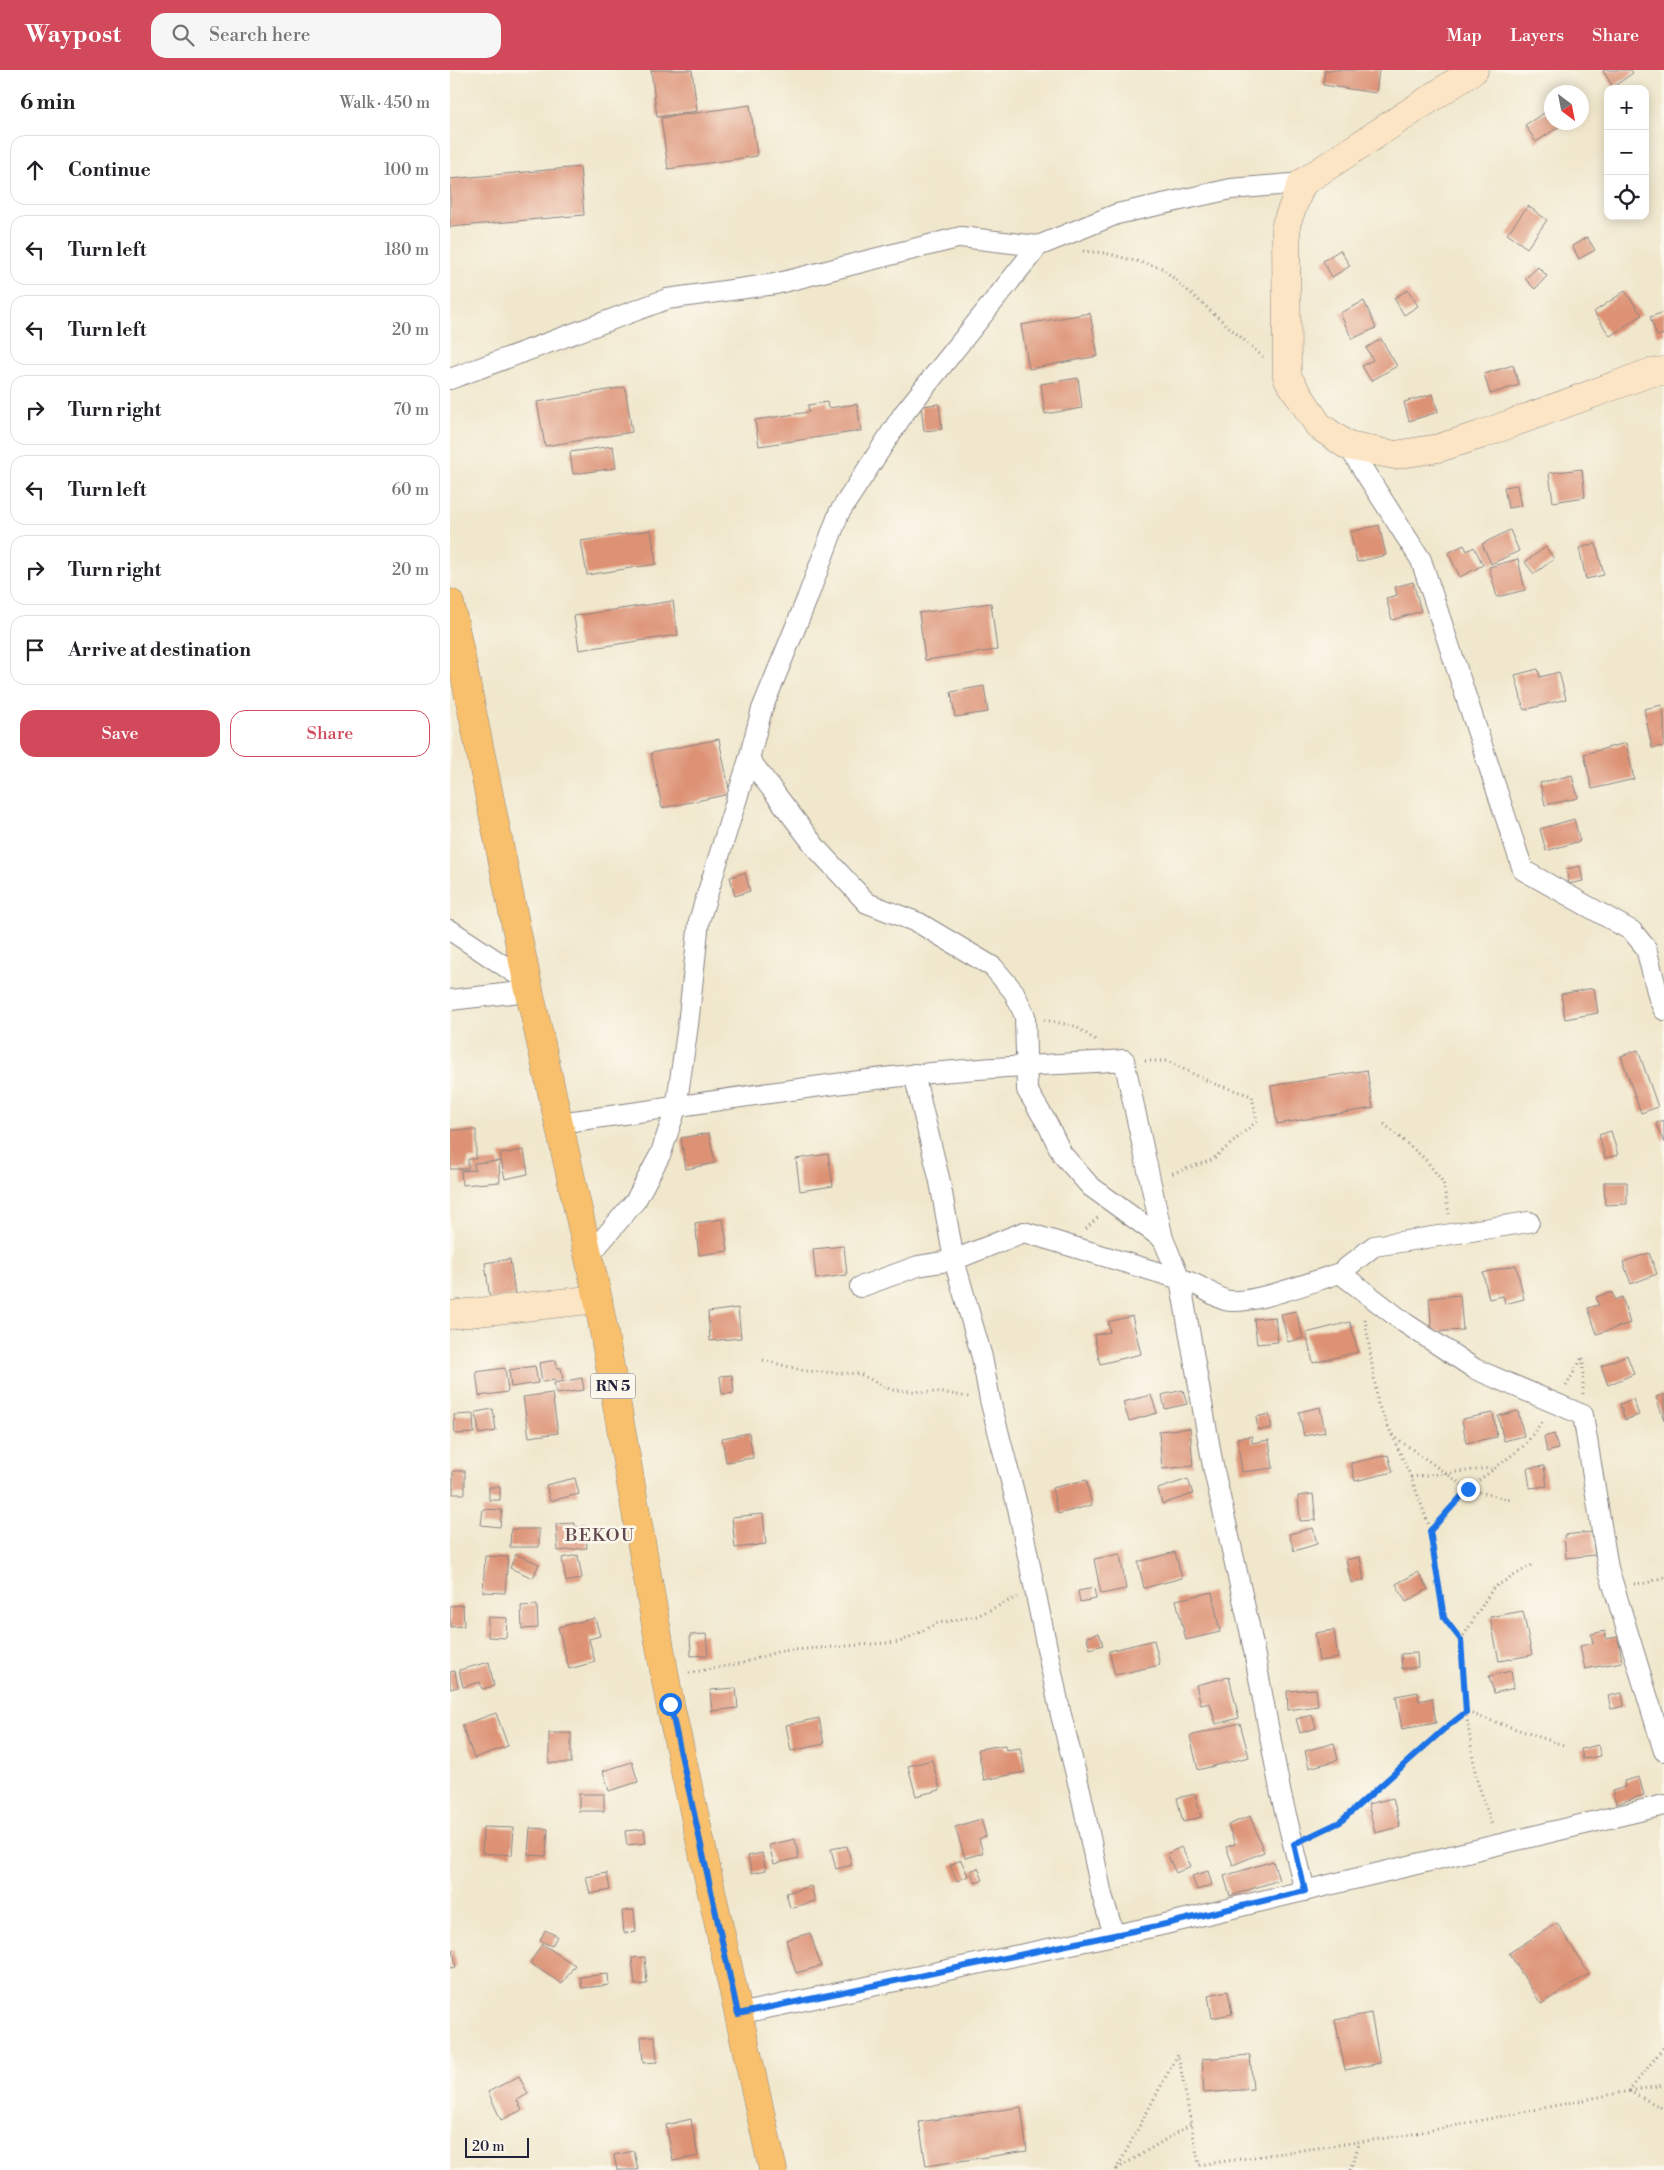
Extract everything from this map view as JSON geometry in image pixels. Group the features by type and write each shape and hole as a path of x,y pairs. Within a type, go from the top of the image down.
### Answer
{"main road":[{"name":"RN 5","path":"450,603 528,986 598,1300 666,1677 773,2170"}],"street":[{"path":"450,378 667,299 775,284 961,237 1038,246 1117,214 1231,188 1302,183 1474,70"},
{"path":"1302,183 1286,224 1287,377 1319,426 1348,446 1421,560 1523,870 1632,931 1646,948 1659,999 1664,1010"},
{"path":"588,1257 636,1200 661,1153 676,1108 688,1025 699,921 749,759 762,709 807,599 839,513 904,413 1038,246"},
{"path":"1348,446 1395,455 1440,448 1649,374 1664,371"},
{"path":"749,759 817,849 867,903 919,923 993,967 1014,992 1025,1016 1028,1090 1062,1154 1090,1186 1163,1239"},
{"path":"450,930 528,986"},
{"path":"450,1000 528,986"},
{"path":"559,1123 676,1108 788,1089 914,1074 1124,1060 1163,1239 1180,1279 1213,1466 1250,1630 1281,1795 1305,1891"},
{"path":"914,1074 940,1182 954,1260 982,1357 990,1400 1018,1508 1060,1711 1081,1794 1102,1895 1114,1935"},
{"path":"860,1288 918,1266 954,1260 1024,1232 1194,1282 1226,1300 1254,1299 1340,1273 1374,1246 1529,1222"},
{"path":"1340,1273 1405,1323 1475,1369 1583,1415 1608,1568 1664,1752"},
{"path":"450,1316 598,1300"},
{"path":"738,2014 1114,1935 1664,1805"}],"path":[{"path":"1077,250 1105,254 1162,268 1287,377"},
{"path":"1384,1124 1425,1159 1443,1182 1452,1234"},
{"path":"1360,1288 1378,1404 1411,1477 1430,1531 1444,1618 1461,1640 1466,1712 1476,1777 1499,1844"},
{"path":"1430,1531 1468,1489 1525,1445 1555,1403 1583,1356 1583,1415"},
{"path":"763,1360 805,1371 860,1374 891,1390 945,1393 990,1400"},
{"path":"1392,1434 1468,1489 1511,1500"},
{"path":"1411,1477 1495,1468"},
{"path":"1461,1640 1493,1588 1532,1566"},
{"path":"1613,1584 1647,1584 1664,1577"},
{"path":"666,1677 743,1663 780,1651 900,1642 938,1623 977,1616 1034,1588"},
{"path":"1294,1844 1340,1822 1443,1730 1466,1712"},
{"path":"1466,1712 1566,1746"},
{"path":"1629,2091 1664,2047"},
{"path":"1116,2170 1178,2054 1199,2165 1407,2135 1664,2085"},
{"path":"1629,2091 1664,2109"},
{"path":"1116,2170 1191,2124"},
{"path":"1350,2170 1360,2142"}],"building":[{"path":"651,70 692,70 697,111 657,117"},
{"path":"1325,70 1379,70 1376,93 1323,85"},
{"path":"1631,70 1633,73 1616,85 1612,85 1603,71"},
{"path":"750,105 757,156 668,169 661,118"},
{"path":"1544,113 1544,130 1554,130 1536,142 1525,125"},
{"path":"580,167 584,215 450,227 450,179"},
{"path":"1528,206 1547,220 1527,248 1507,234"},
{"path":"1587,237 1595,250 1579,259 1572,246"},
{"path":"1340,250 1350,266 1332,277 1323,261"},
{"path":"1538,267 1547,276 1535,289 1525,279"},
{"path":"1408,290 1418,306 1404,315 1394,298"},
{"path":"1625,291 1642,315 1610,336 1594,312"},
{"path":"1364,301 1376,328 1352,339 1340,313"},
{"path":"1664,312 1664,334 1657,336 1650,317"},
{"path":"1090,313 1098,356 1029,369 1021,325"},
{"path":"1381,339 1397,366 1371,381 1362,366 1373,360 1366,348"},
{"path":"1513,365 1519,385 1490,394 1484,374"},
{"path":"1078,378 1082,408 1045,414 1041,384"},
{"path":"625,387 632,432 545,446 537,402"},
{"path":"1433,394 1438,412 1409,421 1404,402"},
{"path":"827,402 828,408 857,404 861,431 759,446 755,420 809,412 808,405"},
{"path":"939,404 942,429 924,431 921,406"},
{"path":"613,446 616,468 573,474 570,452"},
{"path":"1582,469 1585,497 1553,502 1549,473"},
{"path":"1517,485 1521,506 1508,508 1504,487"},
{"path":"1379,525 1386,555 1357,562 1350,532"},
{"path":"651,530 656,564 587,575 581,541"},
{"path":"1510,530 1519,551 1491,564 1482,544"},
{"path":"1596,544 1604,575 1586,579 1579,548"},
{"path":"1464,545 1467,551 1474,547 1483,565 1460,577 1448,553"},
{"path":"1546,547 1554,559 1534,574 1525,562"},
{"path":"1518,559 1525,590 1497,597 1489,567"},
{"path":"1413,582 1421,611 1392,620 1386,598 1397,595 1395,587"},
{"path":"673,601 678,635 579,650 574,616"},
{"path":"991,603 997,650 925,660 919,613"},
{"path":"1538,669 1540,677 1559,672 1566,699 1524,710 1515,675"},
{"path":"984,686 988,712 955,717 951,692"},
{"path":"1662,705 1664,746 1652,748 1644,709"},
{"path":"719,739 730,794 662,808 651,753"},
{"path":"1626,743 1634,779 1592,789 1584,754"},
{"path":"1572,775 1578,798 1545,805 1540,783"},
{"path":"1574,819 1580,841 1546,851 1540,829"},
{"path":"1580,866 1583,881 1569,884 1566,869"},
{"path":"745,873 750,891 735,896 730,877"},
{"path":"1594,988 1598,1013 1565,1019 1561,994"},
{"path":"1638,1050 1658,1107 1641,1113 1621,1056"},
{"path":"1367,1070 1373,1108 1277,1124 1271,1086"},
{"path":"1664,1120 1664,1143 1656,1123"},
{"path":"450,1130 476,1130 476,1159 468,1159 468,1169 450,1169"},
{"path":"1611,1131 1618,1155 1605,1158 1599,1135"},
{"path":"709,1133 715,1163 686,1169 681,1138"},
{"path":"524,1150 528,1174 505,1179 500,1154"},
{"path":"828,1154 833,1186 800,1191 796,1159"},
{"path":"499,1161 500,1182 462,1185 461,1171 475,1170 474,1163"},
{"path":"1604,1182 1627,1182 1627,1204 1605,1205"},
{"path":"723,1219 728,1251 699,1255 695,1223"},
{"path":"844,1246 847,1275 816,1279 813,1249"},
{"path":"1649,1253 1657,1274 1631,1284 1623,1262"},
{"path":"510,1259 515,1295 490,1299 485,1263"},
{"path":"1516,1265 1524,1299 1505,1304 1503,1296 1489,1299 1483,1273"},
{"path":"1612,1292 1615,1300 1622,1297 1630,1323 1597,1334 1588,1308 1599,1305 1596,1297"},
{"path":"1460,1295 1463,1330 1432,1332 1429,1298"},
{"path":"738,1308 741,1338 710,1341 708,1312"},
{"path":"1296,1311 1303,1338 1288,1342 1281,1314"},
{"path":"1132,1316 1141,1354 1100,1364 1094,1335 1110,1332 1108,1322"},
{"path":"1275,1317 1278,1342 1257,1344 1254,1319"},
{"path":"1350,1322 1358,1352 1313,1363 1306,1333"},
{"path":"1627,1355 1634,1374 1608,1385 1601,1366"},
{"path":"556,1360 557,1368 561,1368 563,1379 542,1382 539,1363"},
{"path":"535,1366 538,1383 511,1387 509,1370"},
{"path":"505,1368 508,1392 479,1396 476,1372"},
{"path":"732,1375 734,1393 722,1394 720,1376"},
{"path":"582,1378 584,1390 556,1394 554,1383"},
{"path":"1183,1390 1187,1404 1165,1409 1162,1395"},
{"path":"552,1393 558,1433 529,1437 523,1397"},
{"path":"1664,1394 1664,1420 1656,1397"},
{"path":"1151,1395 1157,1413 1129,1421 1123,1402"},
{"path":"1633,1399 1639,1415 1625,1420 1620,1404"},
{"path":"1320,1407 1325,1432 1304,1436 1299,1412"},
{"path":"493,1409 496,1431 479,1434 476,1412"},
{"path":"1518,1411 1524,1436 1504,1441 1498,1416"},
{"path":"1493,1413 1497,1437 1466,1443 1462,1419"},
{"path":"473,1414 474,1433 455,1434 454,1415"},
{"path":"1269,1414 1272,1428 1258,1430 1256,1417"},
{"path":"1190,1428 1193,1466 1162,1469 1159,1431"},
{"path":"749,1433 753,1458 726,1462 722,1438"},
{"path":"1554,1434 1558,1449 1547,1452 1544,1437"},
{"path":"1252,1436 1252,1443 1269,1440 1273,1468 1242,1472 1237,1438"},
{"path":"1388,1455 1393,1472 1355,1481 1351,1463"},
{"path":"1544,1466 1547,1486 1530,1488 1527,1468"},
{"path":"453,1471 465,1471 465,1494 453,1494"},
{"path":"575,1478 579,1494 550,1501 546,1485"},
{"path":"1188,1479 1193,1494 1162,1504 1158,1489"},
{"path":"1086,1480 1092,1505 1058,1514 1052,1488"},
{"path":"489,1487 500,1487 500,1500 489,1500"},
{"path":"1313,1494 1316,1520 1300,1521 1298,1496"},
{"path":"483,1509 502,1510 500,1527 481,1525"},
{"path":"763,1514 766,1544 735,1548 732,1517"},
{"path":"575,1523 575,1527 585,1526 587,1548 558,1551 556,1524"},
{"path":"1313,1528 1317,1544 1294,1551 1289,1534"},
{"path":"511,1529 539,1529 539,1547 510,1547"},
{"path":"1592,1532 1595,1555 1566,1558 1564,1535"},
{"path":"1175,1552 1182,1578 1144,1588 1138,1562"},
{"path":"516,1554 539,1564 533,1578 510,1568"},
{"path":"1120,1554 1126,1589 1101,1594 1094,1559"},
{"path":"578,1555 582,1578 566,1582 562,1558"},
{"path":"485,1556 508,1557 505,1593 483,1592"},
{"path":"1360,1557 1364,1580 1351,1583 1346,1560"},
{"path":"1418,1572 1428,1589 1406,1602 1396,1584"},
{"path":"1094,1588 1096,1599 1080,1602 1078,1591"},
{"path":"1212,1592 1220,1632 1186,1640 1176,1600"},
{"path":"463,1605 464,1626 450,1627 450,1606"},
{"path":"537,1605 538,1628 522,1629 521,1606"},
{"path":"1523,1611 1532,1655 1499,1661 1490,1617"},
{"path":"488,1617 507,1618 506,1638 488,1637"},
{"path":"595,1618 600,1636 589,1639 595,1662 569,1669 558,1627"},
{"path":"1334,1630 1338,1658 1319,1661 1315,1633"},
{"path":"1605,1631 1606,1639 1618,1637 1622,1662 1585,1669 1580,1646 1593,1643 1591,1634"},
{"path":"1099,1633 1103,1645 1090,1649 1087,1637"},
{"path":"706,1634 708,1655 691,1656 690,1635"},
{"path":"1154,1640 1160,1665 1115,1675 1109,1651"},
{"path":"1417,1653 1418,1667 1402,1669 1401,1654"},
{"path":"489,1662 494,1686 482,1689 480,1682 463,1687 459,1670"},
{"path":"455,1671 458,1687 450,1689 450,1672"},
{"path":"1511,1671 1514,1688 1494,1693 1489,1676"},
{"path":"1229,1677 1239,1718 1216,1724 1210,1703 1201,1705 1196,1685"},
{"path":"736,1688 738,1708 712,1711 710,1690"},
{"path":"1316,1689 1318,1706 1288,1710 1287,1691"},
{"path":"1418,1692 1419,1701 1432,1698 1436,1723 1402,1729 1396,1696"},
{"path":"1622,1693 1624,1706 1611,1709 1608,1696"},
{"path":"496,1713 508,1746 474,1758 462,1725"},
{"path":"1312,1715 1316,1728 1300,1733 1296,1719"},
{"path":"819,1718 824,1744 791,1751 786,1725"},
{"path":"1240,1723 1249,1757 1198,1770 1190,1736"},
{"path":"549,1733 571,1733 571,1763 549,1763"},
{"path":"1334,1743 1338,1760 1309,1768 1305,1751"},
{"path":"1005,1745 1006,1750 1020,1748 1025,1772 984,1780 978,1749"},
{"path":"1598,1745 1601,1756 1583,1759 1581,1749"},
{"path":"932,1760 940,1790 916,1796 908,1766"},
{"path":"632,1762 638,1782 609,1791 603,1771"},
{"path":"1639,1777 1644,1795 1616,1804 1612,1791 1625,1787 1624,1781"},
{"path":"579,1794 604,1794 604,1811 579,1811"},
{"path":"1195,1794 1201,1817 1183,1822 1177,1798"},
{"path":"1393,1798 1400,1827 1375,1833 1368,1804"},
{"path":"1250,1816 1264,1852 1233,1865 1226,1847 1235,1844 1228,1825"},
{"path":"981,1819 986,1836 979,1839 983,1853 965,1858 955,1827"},
{"path":"483,1827 514,1828 512,1855 482,1853"},
{"path":"530,1828 548,1829 546,1856 528,1855"},
{"path":"644,1829 646,1843 627,1845 625,1831"},
{"path":"795,1839 799,1858 774,1864 769,1845"},
{"path":"847,1846 852,1865 836,1869 831,1849"},
{"path":"1181,1847 1191,1866 1176,1873 1167,1854"},
{"path":"762,1853 766,1870 752,1873 748,1856"},
{"path":"961,1860 968,1876 957,1881 950,1865"},
{"path":"1273,1861 1279,1880 1230,1896 1224,1876"},
{"path":"978,1868 983,1880 976,1883 970,1871"},
{"path":"1208,1871 1212,1885 1197,1890 1192,1876"},
{"path":"607,1873 610,1890 590,1894 586,1877"},
{"path":"811,1886 815,1901 790,1908 786,1893"},
{"path":"634,1910 636,1932 624,1933 622,1911"},
{"path":"1557,1923 1589,1974 1541,2004 1509,1953"},
{"path":"545,1930 557,1936 552,1946 540,1941"},
{"path":"810,1933 821,1966 796,1973 786,1940"},
{"path":"542,1944 575,1965 562,1984 530,1963"},
{"path":"453,1949 456,1967 450,1968 450,1950"},
{"path":"645,1957 647,1984 635,1985 632,1958"},
{"path":"608,1974 609,1985 582,1988 580,1977"},
{"path":"1228,1991 1232,2014 1212,2018 1208,1995"},
{"path":"1371,2013 1380,2063 1345,2070 1335,2020"},
{"path":"655,2036 657,2062 643,2063 641,2037"},
{"path":"1250,2055 1253,2089 1204,2093 1202,2059"},
{"path":"519,2076 528,2094 517,2100 522,2110 501,2120 488,2092"},
{"path":"1021,2107 1027,2151 926,2166 919,2122"},
{"path":"691,2119 698,2156 673,2161 666,2125"},
{"path":"634,2151 638,2170 617,2170 614,2155"}],"district":[{"name":"BEKOU","path":"600,1535"}],"route":[{"path":"670,1704 738,2014 1157,1926 1305,1891 1294,1844 1340,1822 1443,1730 1466,1712 1461,1640 1444,1618 1430,1531 1468,1489"}]}
